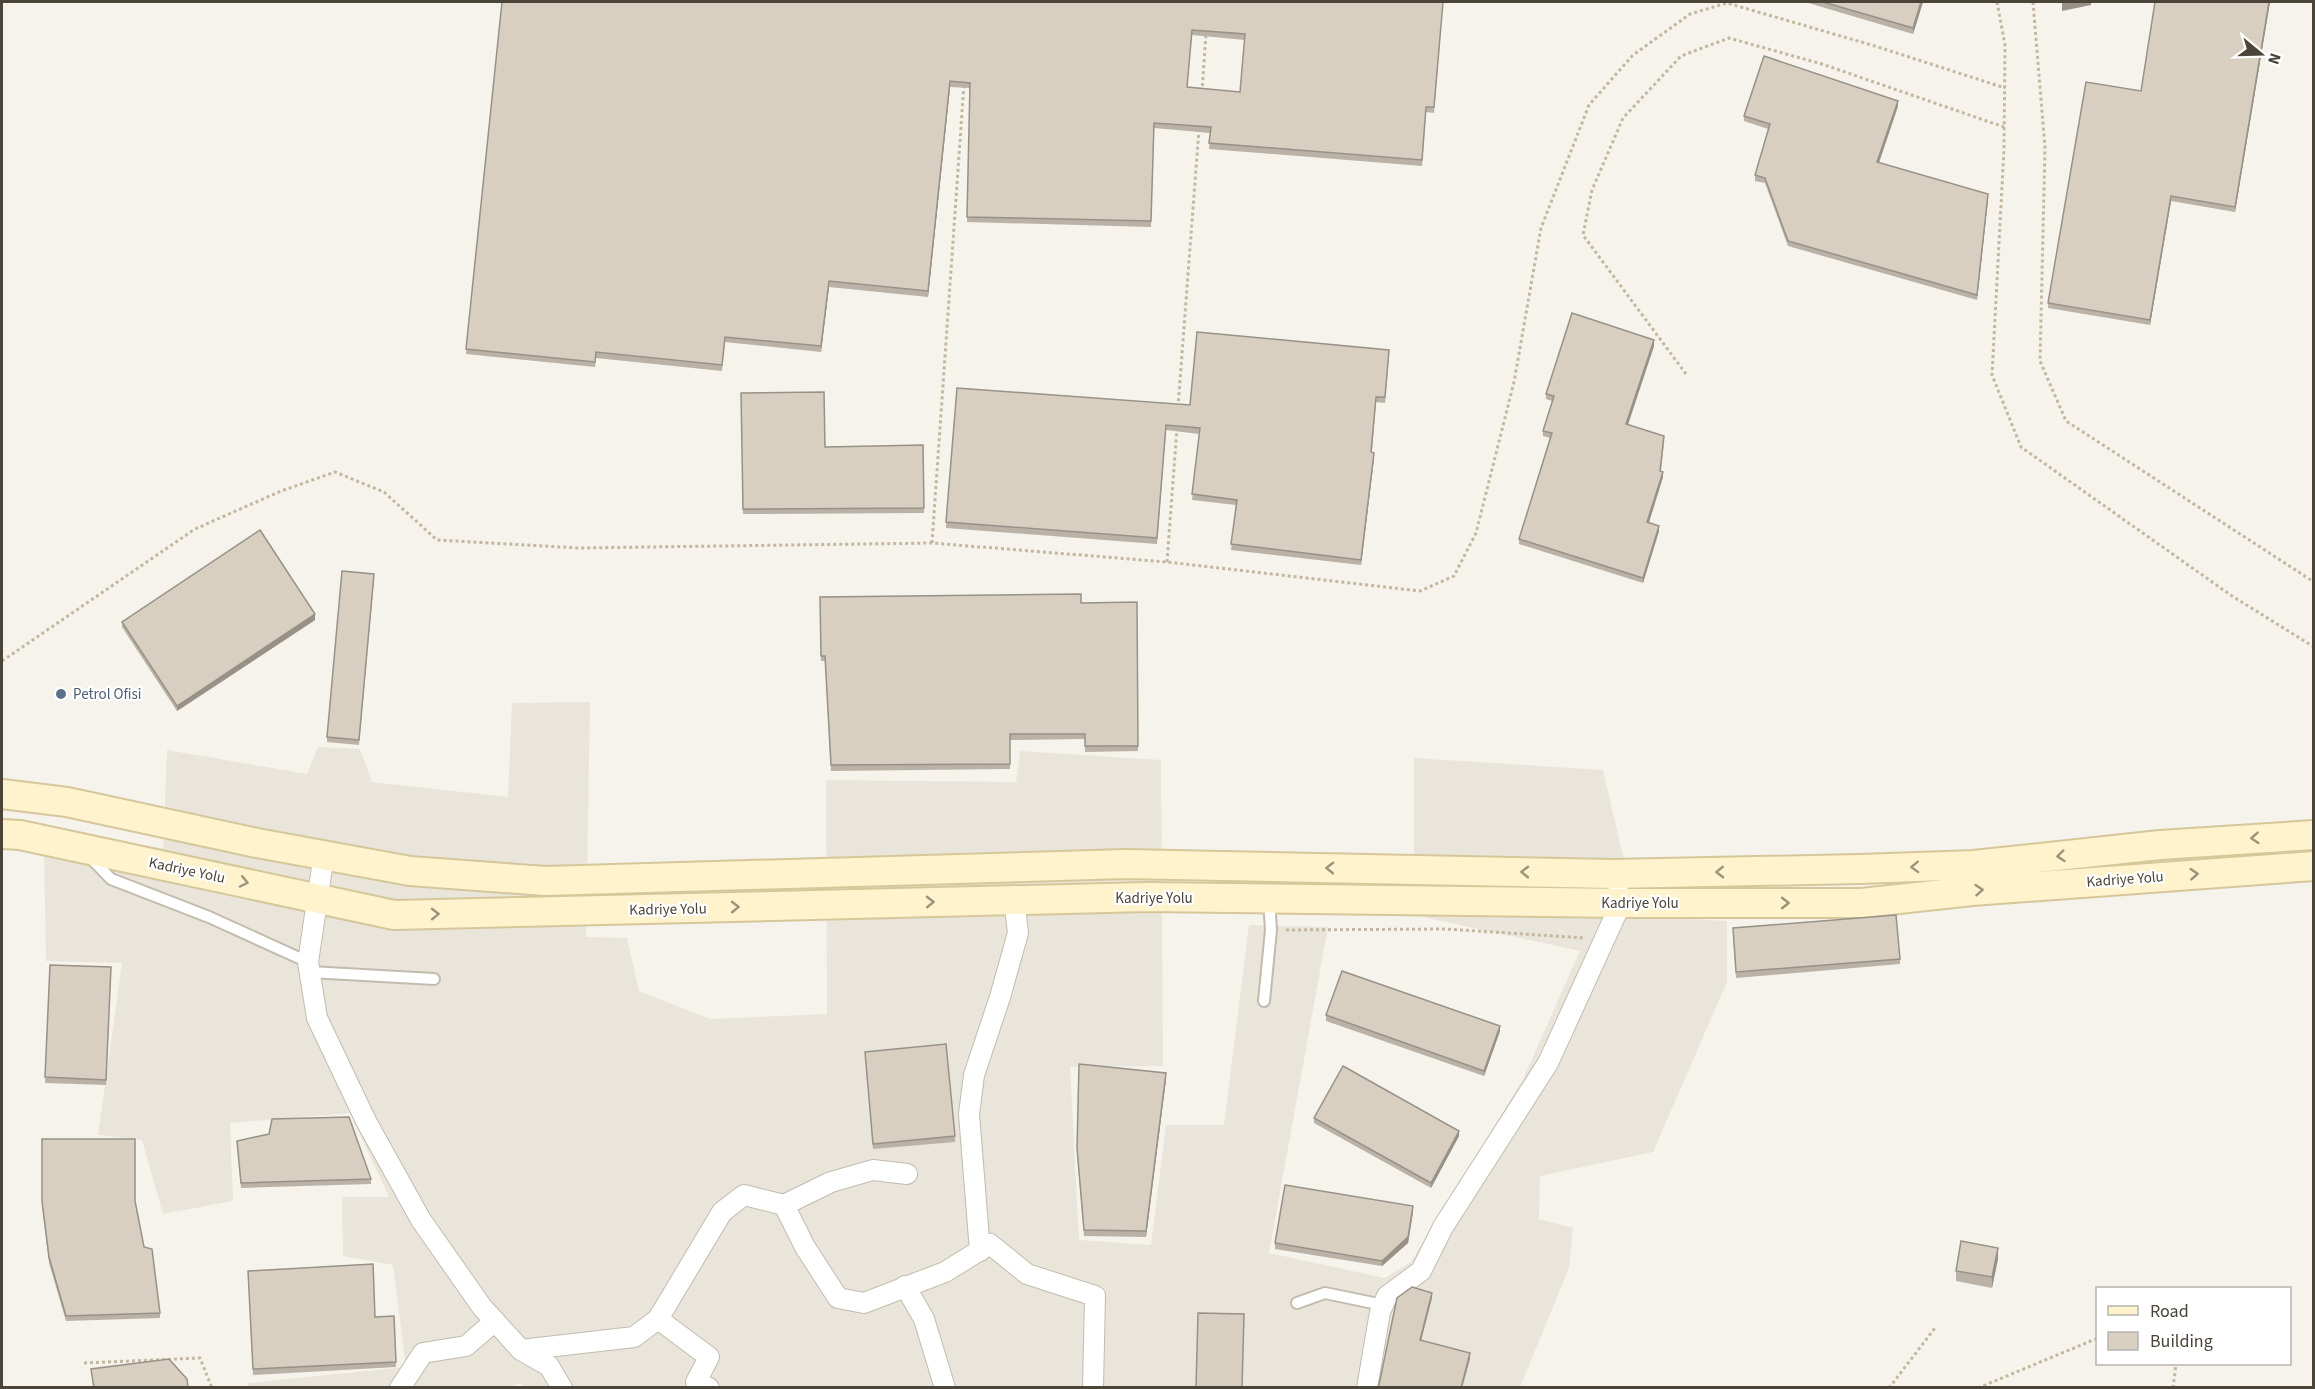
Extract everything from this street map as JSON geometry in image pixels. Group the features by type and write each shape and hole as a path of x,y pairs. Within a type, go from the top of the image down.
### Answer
{"main road":[{"name":"Kadriye Yolu","path":"2,794 67,801 256,843 410,871 546,881 1126,864 1613,874 1974,865 2160,845 2313,835"},
{"name":"Kadriye Yolu","path":"2,834 20,835 394,915 1147,897 1621,903 1863,903 1972,891 2313,866"}],"street":[{"path":"324,855 316,897 309,967 317,1018 366,1121 421,1220 482,1307 521,1350 549,1366 562,1388"},
{"path":"1367,1388 1383,1305 1388,1296 1421,1271 1443,1227 1548,1063 1621,903 1613,874"},
{"path":"980,1251 969,1114 974,1075 1000,998 1018,933 1014,900"},
{"path":"521,1350 634,1337 658,1319 722,1212 744,1195 784,1205 831,1182 873,1170 907,1174"},
{"path":"784,1205 805,1247 838,1298 864,1303 945,1272 990,1245 1027,1274 1095,1296 1093,1388"},
{"path":"905,1286 924,1319 945,1388"},
{"path":"658,1319 709,1357 696,1382 709,1388"},
{"path":"400,1388 423,1353 466,1346 495,1321"}],"lane":[{"path":"80,848 111,879 209,917 309,967 434,979"},
{"path":"1263,1001 1270,930 1269,898"},
{"path":"1297,1303 1325,1293 1383,1305"}],"path":[{"path":"1997,2 2005,45 2005,88 1992,375 2021,447 2232,596 2313,647"},
{"path":"2033,2 2045,148 2040,361 2066,421 2313,582"},
{"path":"2,661 195,529 280,491 335,472 384,492 437,540 579,548 932,543 1167,562 1420,591 1454,576 1476,533 1514,382 1541,228 1589,105 1633,55 1690,14 1727,3 1875,46 2005,88"},
{"path":"1201,103 1207,24"},
{"path":"1686,374 1583,235 1592,190 1623,118 1681,56 1729,38 1822,64 2004,127"},
{"path":"932,543 964,82"},
{"path":"1178,409 1199,127"},
{"path":"1167,562 1177,421"},
{"path":"1270,930 1446,929 1605,939"},
{"path":"1889,1388 1935,1328"},
{"path":"1978,1388 2096,1338"},
{"path":"84,1363 200,1358 212,1388"},
{"path":"2173,1388 2176,1365"}],"shaded area":[{"path":"590,702 586,937 627,938 639,991 710,1019 827,1014 826,780 1016,782 1020,751 1161,760 1163,1066 1070,1067 1079,1240 1151,1245 1166,1125 1224,1125 1249,925 1328,927 1269,1253 1385,1278 1411,1262 1523,1079 1580,951 1414,915 1414,758 1603,770 1637,916 1727,921 1727,982 1653,1152 1540,1176 1539,1219 1573,1228 1569,1268 1520,1387 525,1388 521,1383 505,1388 249,1387 248,1383 406,1367 393,1265 343,1256 342,1197 389,1197 350,1113 230,1123 233,1201 163,1214 142,1140 98,1135 122,963 46,961 44,854 162,879 167,750 307,774 318,747 360,749 372,782 508,797 512,703"}],"building":[{"path":"502,2 1443,2 1434,107 1426,107 1422,160 1209,143 1211,127 1154,123 1151,221 967,217 970,83 950,81 928,291 829,281 821,346 725,337 722,365 596,352 595,362 466,349","holes":["1192,30 1245,34 1240,92 1187,87"]},
{"path":"1823,2 1921,2 1913,28"},
{"path":"2155,2 2269,2 2235,207 2171,196 2150,320 2048,303 2086,82 2141,91"},
{"path":"1764,56 1898,101 1877,162 1988,194 1977,295 1788,241 1765,178 1755,175 1770,124 1744,116"},
{"path":"1572,313 1654,340 1626,424 1664,436 1660,471 1663,472 1647,522 1659,526 1643,578 1519,539 1552,433 1543,431 1554,396 1546,394"},
{"path":"1197,332 1389,350 1385,397 1376,397 1371,452 1374,453 1361,560 1231,544 1237,500 1192,494 1200,428 1166,425 1157,538 946,522 957,388 1190,405"},
{"path":"824,392 825,447 923,445 924,508 743,509 741,393"},
{"path":"260,530 315,614 177,706 122,622"},
{"path":"342,571 374,574 359,740 327,737"},
{"path":"1081,594 1081,603 1137,602 1138,746 1085,746 1085,734 1010,734 1010,764 831,765 825,656 821,656 820,597"},
{"path":"1896,915 1900,959 1736,972 1733,928"},
{"path":"50,965 111,967 106,1080 45,1077"},
{"path":"1342,971 1500,1026 1484,1071 1326,1015"},
{"path":"946,1044 955,1136 873,1144 865,1052"},
{"path":"1079,1064 1166,1073 1146,1231 1084,1230 1077,1148"},
{"path":"1343,1066 1459,1131 1431,1183 1314,1118"},
{"path":"349,1117 371,1179 241,1183 237,1141 269,1134 272,1119"},
{"path":"42,1139 135,1139 135,1201 144,1247 152,1249 160,1313 66,1316 49,1257 42,1201"},
{"path":"1285,1185 1413,1206 1408,1237 1382,1261 1275,1243"},
{"path":"1961,1241 1998,1248 1992,1277 1956,1271"},
{"path":"373,1264 375,1317 394,1316 396,1362 253,1369 248,1271"},
{"path":"1412,1287 1432,1293 1420,1340 1470,1353 1461,1388 1377,1388 1397,1298"},
{"path":"1198,1313 1244,1314 1242,1388 1196,1388"},
{"path":"169,1359 187,1379 188,1388 94,1388 91,1369"}],"place":[{"name":"Petrol Ofisi","path":"61,694"}]}
